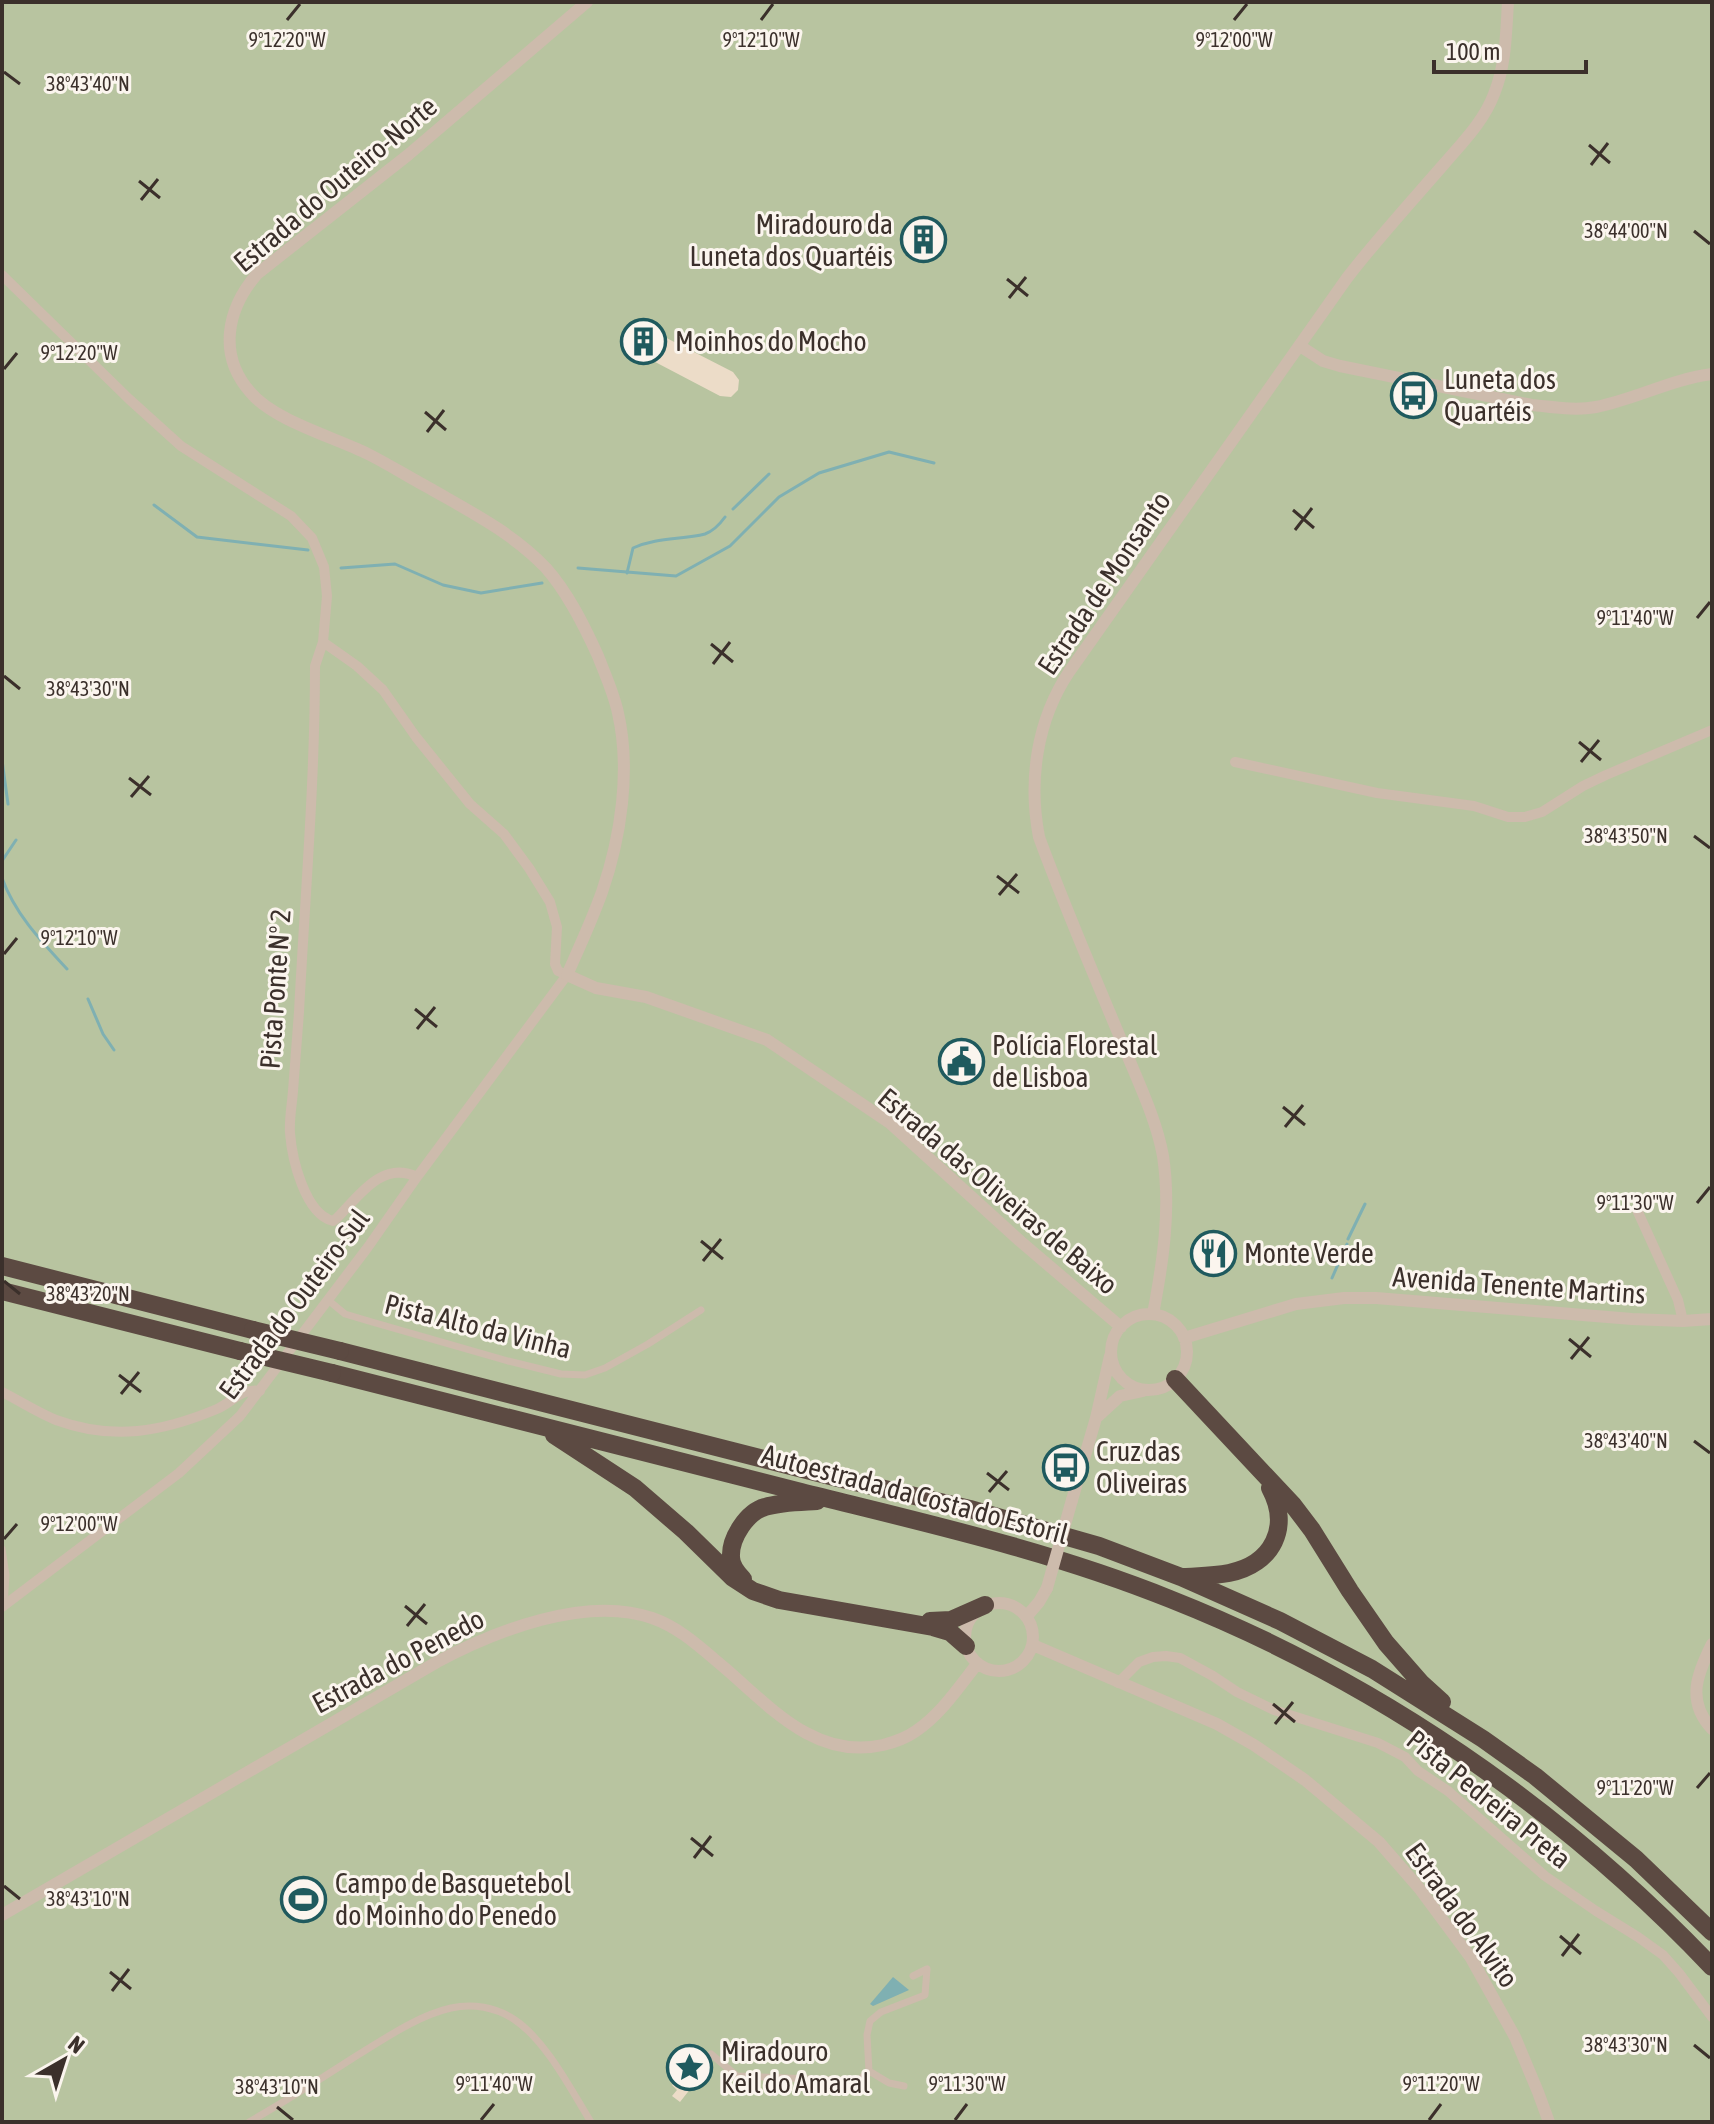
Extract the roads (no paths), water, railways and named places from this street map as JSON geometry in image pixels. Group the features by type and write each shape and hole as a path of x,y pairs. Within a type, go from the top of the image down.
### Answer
{"highway":[{"name":"Autoestrada da Costa do Estoril","path":"2,1266 823,1475 970,1509 1099,1546 1181,1577 1280,1621 1372,1669 1483,1739 1535,1776 1636,1859 1712,1932"},
{"name":"Autoestrada da Costa do Estoril","path":"2,1291 963,1532 1102,1573 1172,1599 1362,1691 1460,1752 1546,1814 1628,1884 1712,1967"},
{"path":"1175,1379 1293,1505 1386,1643 1421,1683 1483,1739"},
{"path":"541,1427 635,1488 733,1578 753,1591 779,1600 933,1627 950,1632 966,1646"},
{"path":"1181,1577 1230,1573 1255,1563 1268,1552 1280,1515 1278,1502 1263,1475"},
{"path":"831,1499 762,1507 743,1522 730,1559 740,1577 755,1587 781,1596 931,1621 951,1620 985,1605"}],"street":[{"name":"Estrada do Outeiro-Norte","path":"567,975 603,890 617,833 623,787 623,748 618,713 586,630 547,569 499,529 369,454 266,408 239,378 231,358 229,338 237,303 257,274 408,155 587,2"},
{"name":"Estrada de Monsanto","path":"1153,1314 1165,1242 1166,1186 1162,1154 1154,1123 1039,837 1034,792 1038,750 1045,721 1065,677 1366,253 1460,145 1488,107 1503,63 1508,2"},
{"path":"2,275 108,380 181,446 291,516 312,538 324,567 327,596 323,642 357,666 383,690 470,804 504,834 521,857 550,902 557,927 555,964 558,971 567,975"},
{"path":"1300,346 1323,361 1351,369 1561,408 1592,408 1712,374"},
{"name":"Pista Ponte Nº 2","path":"323,642 315,666 310,825 289,1129 292,1151 305,1192 320,1215 328,1220 337,1218 372,1182 384,1175 407,1172 417,1177"},
{"path":"1235,762 1377,793 1474,806 1508,817 1525,817 1542,812 1606,775 1712,730"},
{"name":"Estrada do Outeiro-Sul","path":"3,1606 201,1454 240,1416 567,975"},
{"name":"Estrada das Oliveiras de Baixo","path":"567,975 596,988 646,997 767,1040 890,1123 1121,1327"},
{"path":"1637,1210 1678,1300 1683,1321"},
{"name":"Avenida Tenente Martins","path":"1184,1338 1296,1304 1344,1298 1578,1316 1683,1321 1712,1319"},
{"name":"Pista Alto da Vinha","path":"328,1300 345,1314 372,1322 508,1361 561,1374 585,1375 605,1368 648,1344 701,1310"},
{"path":"1027,1616 1047,1588 1096,1418 1112,1345 1121,1327 1139,1315 1153,1314 1172,1322 1184,1338 1186,1360 1175,1379 1163,1387 1120,1396 1096,1418"},
{"path":"1112,1345 1113,1364 1124,1379 1131,1385 1149,1389"},
{"path":"2,1392 55,1420 100,1432 126,1433 163,1428 216,1409 245,1391 260,1391"},
{"path":"2,1549 6,1575 3,1606"},
{"path":"1004,1603 1017,1607 1027,1616 1034,1633 1033,1645 1017,1667 997,1671 977,1664 966,1646 965,1632 969,1619 985,1605 1004,1603"},
{"name":"Estrada do Penedo","path":"2,1915 437,1662 493,1635 541,1620 594,1610 623,1610 661,1621 694,1642 809,1736 847,1748 892,1743 917,1730 940,1709 977,1664"},
{"path":"1712,1644 1697,1683 1696,1694 1701,1715 1712,1729"},
{"name":"Estrada do Alvito","path":"1033,1645 1217,1724 1254,1745 1316,1788 1379,1842 1419,1888 1471,1958 1515,2037 1549,2122"},
{"name":"Pista Pedreira Preta","path":"1118,1683 1139,1662 1153,1657 1180,1658 1274,1710 1366,1739 1405,1757 1545,1876 1663,1955 1712,2017"},
{"path":"869,2071 867,2035 870,2021 881,2012 925,1995 927,1969 913,1976"},
{"path":"249,2122 401,2030 433,2013 466,2006 502,2013 525,2027 551,2059 591,2122"},
{"path":"711,2054 737,2076 858,2081 869,2071"},
{"path":"869,2071 889,2083 904,2086"}],"water":[{"path":"893,1977 909,1990 873,2006 870,2004"}],"waterway":[{"path":"578,568 676,576 730,546 779,497 819,473 889,452 934,463"},
{"path":"733,509 769,474"},
{"path":"154,505 197,537 308,550"},
{"path":"627,573 633,548 651,542 705,534 725,517"},
{"path":"341,568 395,564 443,585 481,593 542,583"},
{"path":"2,760 8,804"},
{"path":"2,861 16,840"},
{"path":"2,878 21,915 67,969"},
{"path":"88,999 103,1034 114,1050"},
{"path":"1348,1239 1365,1204"},
{"path":"1332,1278 1347,1244"}],"place":[{"name":"Miradouro da Luneta dos Quartéis","path":"924,240"},
{"name":"Moinhos do Mocho","path":"644,341"},
{"name":"Luneta dos Quartéis","path":"1413,395"},
{"name":"Polícia Florestal de Lisboa","path":"961,1061"},
{"name":"Monte Verde","path":"1213,1253"},
{"name":"Cruz das Oliveiras","path":"1065,1467"},
{"name":"Campo de Basquetebol do Moinho do Penedo","path":"304,1899"},
{"name":"Miradouro Keil do Amaral","path":"690,2067"}]}
